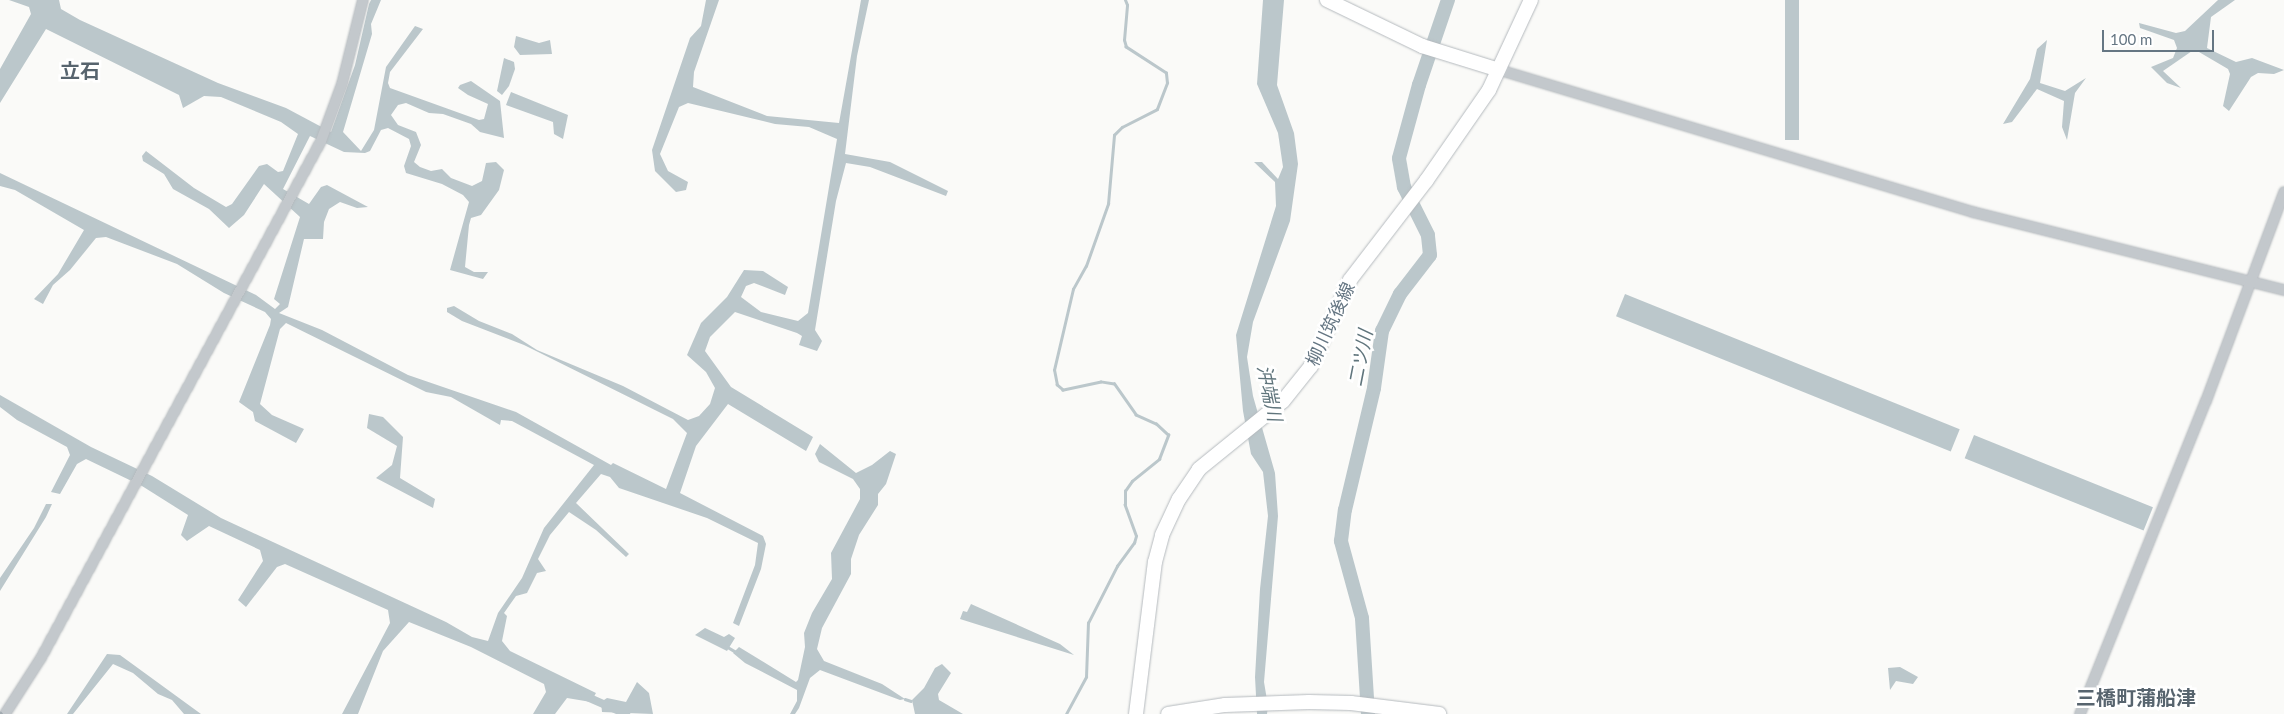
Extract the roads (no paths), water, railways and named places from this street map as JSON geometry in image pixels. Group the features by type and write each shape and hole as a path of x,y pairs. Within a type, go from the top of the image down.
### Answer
{"main road":[{"path":"1327,0 1422,46 1496,69"},
{"name":"柳川筑後線","path":"1136,714 1150,594 1162,535 1179,499 1207,462 1283,401 1311,366 1350,280 1391,223 1426,181 1489,90 1496,69 1531,0"},
{"path":"1168,714 1232,705 1299,702 1351,703 1439,714"}],"street":[{"path":"5,714 41,658 321,141 342,84 363,0"},
{"path":"1496,69 1973,212 2284,290"},
{"path":"2080,714 2253,282 2284,192"}],"waterway":[{"path":"1066,714 1086,677 1088,623 1117,566 1134,543 1136,536 1125,505 1125,491 1132,481 1159,459 1168,435 1156,424 1136,415 1114,384 1101,382 1063,390 1057,385 1054,370 1073,289 1086,266 1108,204 1114,135 1122,127 1157,109 1167,83 1166,73 1126,47 1124,40 1127,5 1125,0"},
{"name":"二ツ川","path":"1368,714 1362,618 1341,541 1345,510 1374,388 1382,331 1400,294 1430,255 1428,235 1404,187 1399,158 1419,85 1448,0"},
{"path":"726,646 736,652"},
{"path":"585,696 626,714"},
{"path":"905,699 911,701"}],"district":[{"name":"立石","path":"80,70"},
{"name":"三橋町蒲船津","path":"2136,697"}],"water label":[{"name":"沖端川","path":"1270,393"}]}
